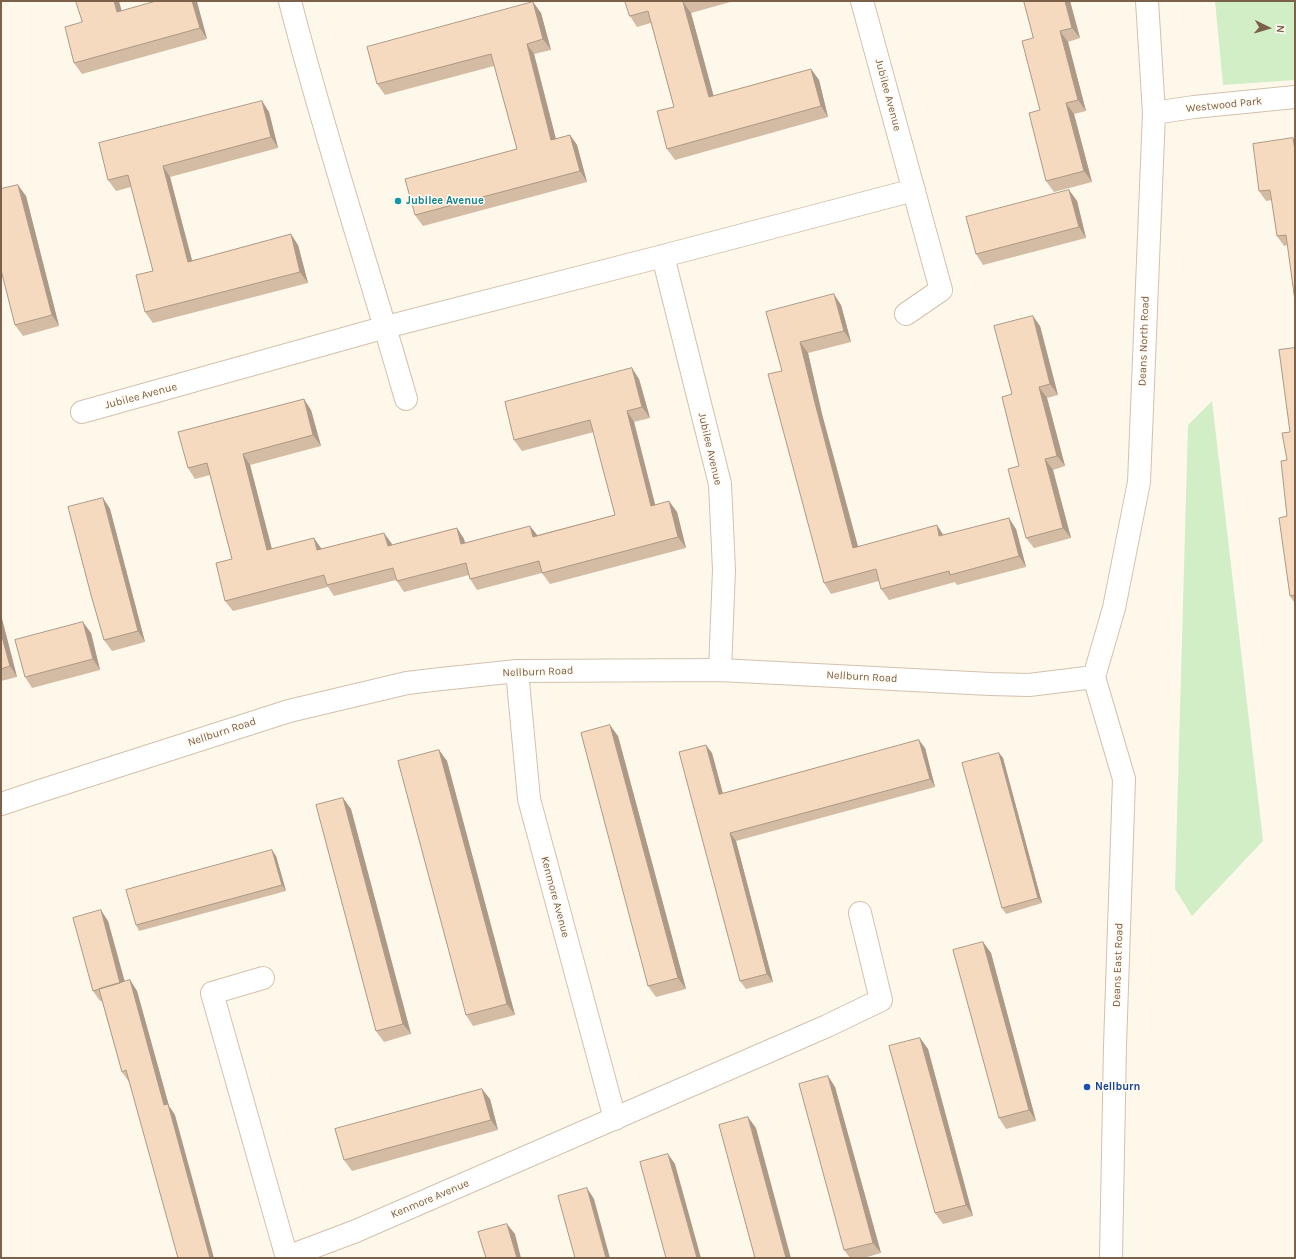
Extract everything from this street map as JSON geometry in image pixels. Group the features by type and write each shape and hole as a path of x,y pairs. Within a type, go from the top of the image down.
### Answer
{"street":[{"path":"290,1 306,63 406,398"},
{"name":"Jubilee Avenue","path":"862,1 941,290 906,314"},
{"name":"Deans North Road","path":"1094,676 1114,608 1139,482 1154,113 1147,1"},
{"name":"Westwood Park","path":"1154,113 1194,107 1295,97"},
{"name":"Jubilee Avenue","path":"82,412 386,327 914,190"},
{"name":"Jubilee Avenue","path":"663,256 720,484 724,570 720,670"},
{"name":"Nellburn Road","path":"1,804 289,711 407,684 517,671 720,670 1029,685 1094,676"},
{"name":"Kenmore Avenue","path":"517,671 529,799 616,1119"},
{"name":"Deans East Road","path":"1094,676 1124,779 1115,1038 1111,1248"},
{"name":"Kenmore Avenue","path":"263,978 212,992 287,1258 356,1231 616,1119 827,1026 881,1000 860,913"}],"green space":[{"path":"1215,1 1295,1 1295,80 1223,85"},
{"path":"1212,401 1263,841 1192,916 1175,889 1188,425"}],"building":[{"path":"76,1 114,1 117,12 156,1 192,1 200,28 74,63 65,27 82,22"},
{"path":"625,1 688,1 683,2 709,97 811,69 821,106 667,149 657,111 674,107 648,11 630,16"},
{"path":"1024,1 1065,1 1072,28 1060,31 1078,100 1066,103 1084,171 1046,181 1029,113 1040,110 1022,41 1033,38"},
{"path":"533,2 543,39 527,44 551,140 570,135 580,171 415,215 405,179 517,149 491,54 377,84 367,47"},
{"path":"262,101 271,137 163,166 188,262 291,234 300,272 145,312 136,275 153,271 128,175 108,180 99,143"},
{"path":"1293,138 1295,151 1295,301 1286,235 1277,236 1270,190 1259,191 1253,144"},
{"path":"18,185 52,315 15,325 1,270 1,189"},
{"path":"1069,190 1079,227 976,254 966,217"},
{"path":"834,294 844,331 800,342 853,548 937,525 939,536 1009,518 1019,556 950,575 949,571 881,589 876,569 824,583 768,374 782,371 766,312"},
{"path":"1033,316 1050,384 1039,387 1057,456 1045,459 1063,528 1026,538 1008,469 1019,466 1002,397 1012,394 994,326"},
{"path":"1295,348 1295,607 1294,595 1290,596 1279,518 1287,516 1281,461 1287,460 1282,433 1290,432 1279,350"},
{"path":"632,368 642,407 627,411 651,506 669,501 678,537 542,573 539,561 470,579 466,563 397,581 393,568 327,585 324,575 225,601 216,563 232,559 207,463 188,468 178,432 304,399 313,435 243,454 267,550 314,538 317,550 384,533 388,546 457,528 461,544 530,526 533,537 615,515 590,420 514,440 505,402"},
{"path":"103,498 138,631 104,640 68,507"},
{"path":"83,622 93,659 25,677 15,640"},
{"path":"1,633 10,666 1,669"},
{"path":"610,725 678,978 648,986 581,733"},
{"path":"919,740 930,779 730,833 767,974 740,981 679,752 706,745 719,794"},
{"path":"439,750 507,1004 466,1015 398,761"},
{"path":"999,753 1038,898 1002,908 962,763"},
{"path":"343,798 403,1024 376,1031 316,805"},
{"path":"272,850 282,885 136,925 126,890"},
{"path":"101,910 120,983 93,991 73,918"},
{"path":"983,942 1029,1110 999,1118 953,950"},
{"path":"130,980 164,1105 168,1104 210,1258 178,1258 126,1070 122,1072 99,989"},
{"path":"920,1038 966,1205 935,1213 889,1046"},
{"path":"828,1076 873,1243 844,1250 799,1084"},
{"path":"482,1089 491,1120 344,1160 335,1129"},
{"path":"748,1117 786,1258 755,1258 719,1125"},
{"path":"668,1154 697,1258 666,1258 640,1162"},
{"path":"587,1188 606,1258 575,1258 558,1196"},
{"path":"507,1224 517,1258 486,1258 478,1232"}],"place":[{"name":"Jubilee Avenue","path":"398,201"},
{"name":"Nellburn","path":"1087,1087"}]}
